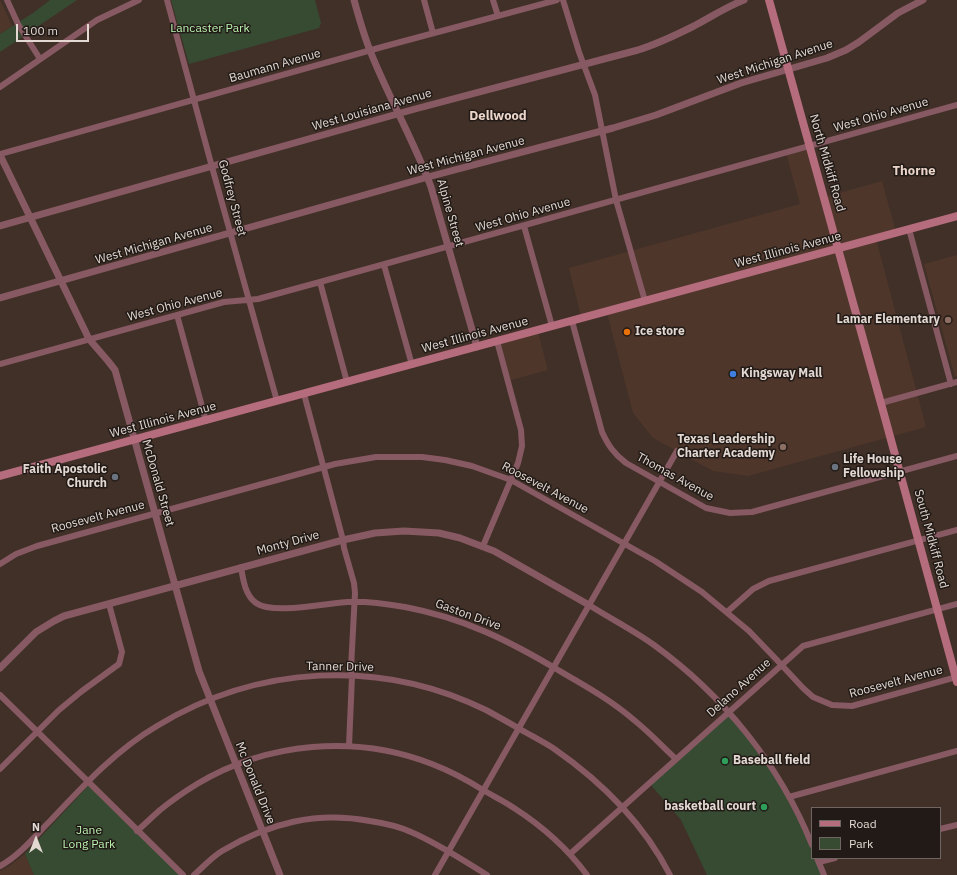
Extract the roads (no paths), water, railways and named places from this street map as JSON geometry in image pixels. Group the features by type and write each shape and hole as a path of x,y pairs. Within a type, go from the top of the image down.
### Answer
{"main road":[{"name":"North Midkiff Road","path":"769,0 900,472"},
{"name":"West Illinois Avenue","path":"0,476 957,216"},
{"name":"South Midkiff Road","path":"900,472 957,679"}],"street":[{"path":"7,0 18,24 40,59"},
{"path":"0,87 97,20 139,0"},
{"name":"Godfrey Street","path":"166,0 277,401"},
{"name":"Alpine Street","path":"354,0 370,51 428,177 477,347"},
{"path":"424,0 433,34"},
{"path":"493,0 498,16"},
{"name":"Baumann Avenue","path":"0,155 557,0"},
{"path":"563,0 595,95 616,200 645,301"},
{"name":"West Louisiana Avenue","path":"0,226 399,114 638,50 663,41 721,10 744,0"},
{"name":"West Michigan Avenue","path":"0,298 428,177 656,115 741,84 827,58 846,50 867,37 898,14 923,0"},
{"name":"West Ohio Avenue","path":"0,364 224,302 258,299 384,265 957,105"},
{"name":"McDonald Street","path":"0,155 89,339 115,370 197,664 210,699"},
{"path":"524,226 552,326"},
{"path":"881,403 954,383 908,229"},
{"path":"384,265 412,365"},
{"path":"320,282 347,382"},
{"path":"177,315 206,421"},
{"name":"Thomas Avenue","path":"572,321 602,432 613,452 623,461 706,508 724,513 752,512 957,456"},
{"path":"483,546 520,458 522,436 497,341"},
{"path":"304,394 354,587 349,746"},
{"path":"435,875 677,451"},
{"name":"Roosevelt Avenue","path":"0,564 16,554 37,546 323,467 353,460 376,457 422,457 472,466 511,480 683,578 749,631 803,688 821,702 838,706 856,705 957,679"},
{"path":"727,612 753,589 769,581 957,530"},
{"name":"Monty Drive","path":"0,668 36,632 64,616 241,567 375,533 414,531 446,535 483,546 589,605"},
{"name":"Gaston Drive","path":"241,567 248,594 254,601 265,607 279,608 354,602 386,604 464,622 510,642 609,700 634,720 676,759"},
{"path":"0,769 37,731 70,701 120,663 122,652 109,604"},
{"name":"Delano Avenue","path":"570,854 797,650 806,645 957,604"},
{"path":"589,605 625,626 660,650 705,687 729,712 761,753 789,797 811,842"},
{"name":"Tanner Drive","path":"0,866 19,852 88,781 114,757 146,732 185,710 238,689 273,681 308,676 352,676 400,682 441,692 486,710 552,747 596,780 623,807 648,838 670,875"},
{"path":"0,695 183,875"},
{"name":"Mc Donald Drive","path":"210,699 280,875"},
{"path":"137,831 161,809 188,790 212,776 236,765 268,754 296,749 316,746 349,746 382,750 420,760 452,772 513,807 532,820 570,854 587,875"},
{"path":"789,797 957,751"},
{"path":"194,875 221,852 262,830 310,818 333,817 356,818 410,831 448,851 488,875"},
{"path":"941,829 957,825"},
{"path":"818,860 824,875"}],"place":[{"name":"Lamar Elementary","path":"948,320"},
{"name":"Ice store","path":"627,332"},
{"name":"Kingsway Mall","path":"733,374"},
{"name":"Texas Leadership Charter Academy","path":"783,447"},
{"name":"Life House Fellowship","path":"835,467"},
{"name":"Faith Apostolic Church","path":"115,477"},
{"name":"Baseball field","path":"725,761"},
{"name":"basketball court","path":"764,807"}],"district":[{"name":"Dellwood","path":"498,116"},
{"name":"Thorne","path":"914,171"}],"park label":[{"name":"Lancaster Park","path":"210,29"},
{"name":"Jane Long Park","path":"89,838"}]}
